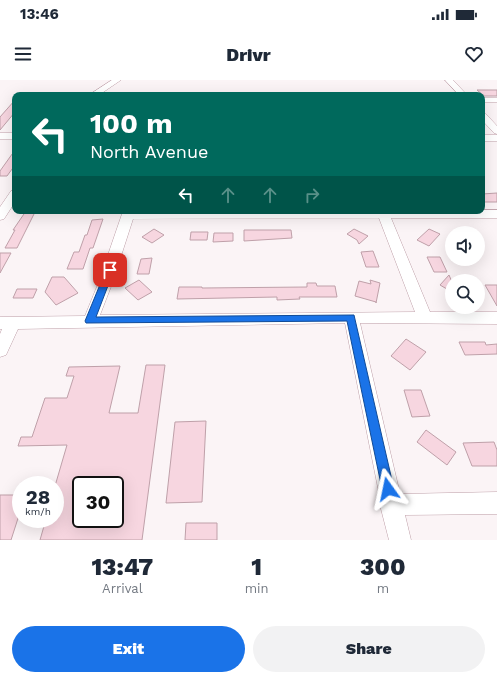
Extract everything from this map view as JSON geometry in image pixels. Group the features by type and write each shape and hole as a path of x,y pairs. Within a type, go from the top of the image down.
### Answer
{"street":[{"path":"98,92 118,80"},
{"path":"449,80 460,92"},
{"path":"485,100 497,100"},
{"path":"485,118 497,131"},
{"path":"0,136 12,136"},
{"path":"485,138 497,138"},
{"path":"0,216 12,198"},
{"path":"90,321 105,284 128,214"},
{"path":"383,214 425,318"},
{"path":"485,214 497,214"},
{"path":"351,318 391,505 400,540"},
{"path":"0,350 6,323 351,318 497,318"},
{"path":"391,505 497,503"}],"building":[{"path":"477,90 497,90 497,96 485,96 485,92 479,92"},
{"path":"12,103 12,116 0,130 0,117"},
{"path":"12,154 12,169 7,176 0,176 0,171"},
{"path":"497,193 497,202 485,202 485,194"},
{"path":"24,214 34,214 17,248 5,248 15,230 13,230"},
{"path":"103,219 93,248 90,248 83,269 67,269 74,252 79,252 92,220"},
{"path":"154,229 164,235 152,243 142,237"},
{"path":"354,229 368,236 359,244 357,240 347,234"},
{"path":"429,229 440,234 429,246 417,240"},
{"path":"244,230 291,230 292,238 244,241"},
{"path":"191,232 208,232 207,240 190,240"},
{"path":"214,233 233,233 233,241 213,242"},
{"path":"373,251 379,267 366,267 361,252"},
{"path":"0,253 11,253 0,273"},
{"path":"427,257 440,257 447,272 434,272"},
{"path":"152,258 149,274 137,274 141,259"},
{"path":"52,277 64,277 78,293 56,305 45,292"},
{"path":"445,279 445,288 440,285"},
{"path":"139,280 152,292 138,300 125,288"},
{"path":"370,280 380,283 376,303 355,296 359,281 371,284"},
{"path":"307,283 316,283 317,286 335,286 337,297 299,297 300,299 277,300 277,297 177,299 179,287 307,287"},
{"path":"485,285 497,285 497,306"},
{"path":"17,289 37,289 33,298 13,298"},
{"path":"406,339 426,352 410,370 391,356"},
{"path":"459,342 485,342 486,345 497,344 497,354 465,355"},
{"path":"146,365 165,365 142,540 40,540 43,528 64,528 64,476 58,476 67,445 18,446 21,437 32,437 45,398 67,398 74,376 66,376 69,367 120,366 109,413 138,413"},
{"path":"404,390 421,390 430,416 412,417"},
{"path":"206,421 202,502 166,503 175,422"},
{"path":"426,430 456,452 447,465 417,442"},
{"path":"494,442 497,450 497,466 472,466 463,443"},
{"path":"0,495 12,495 12,528 15,528 11,540 0,540"},
{"path":"186,523 217,523 217,540 185,540"}],"route":[{"path":"110,270 90,321 351,318 388,489"}]}
